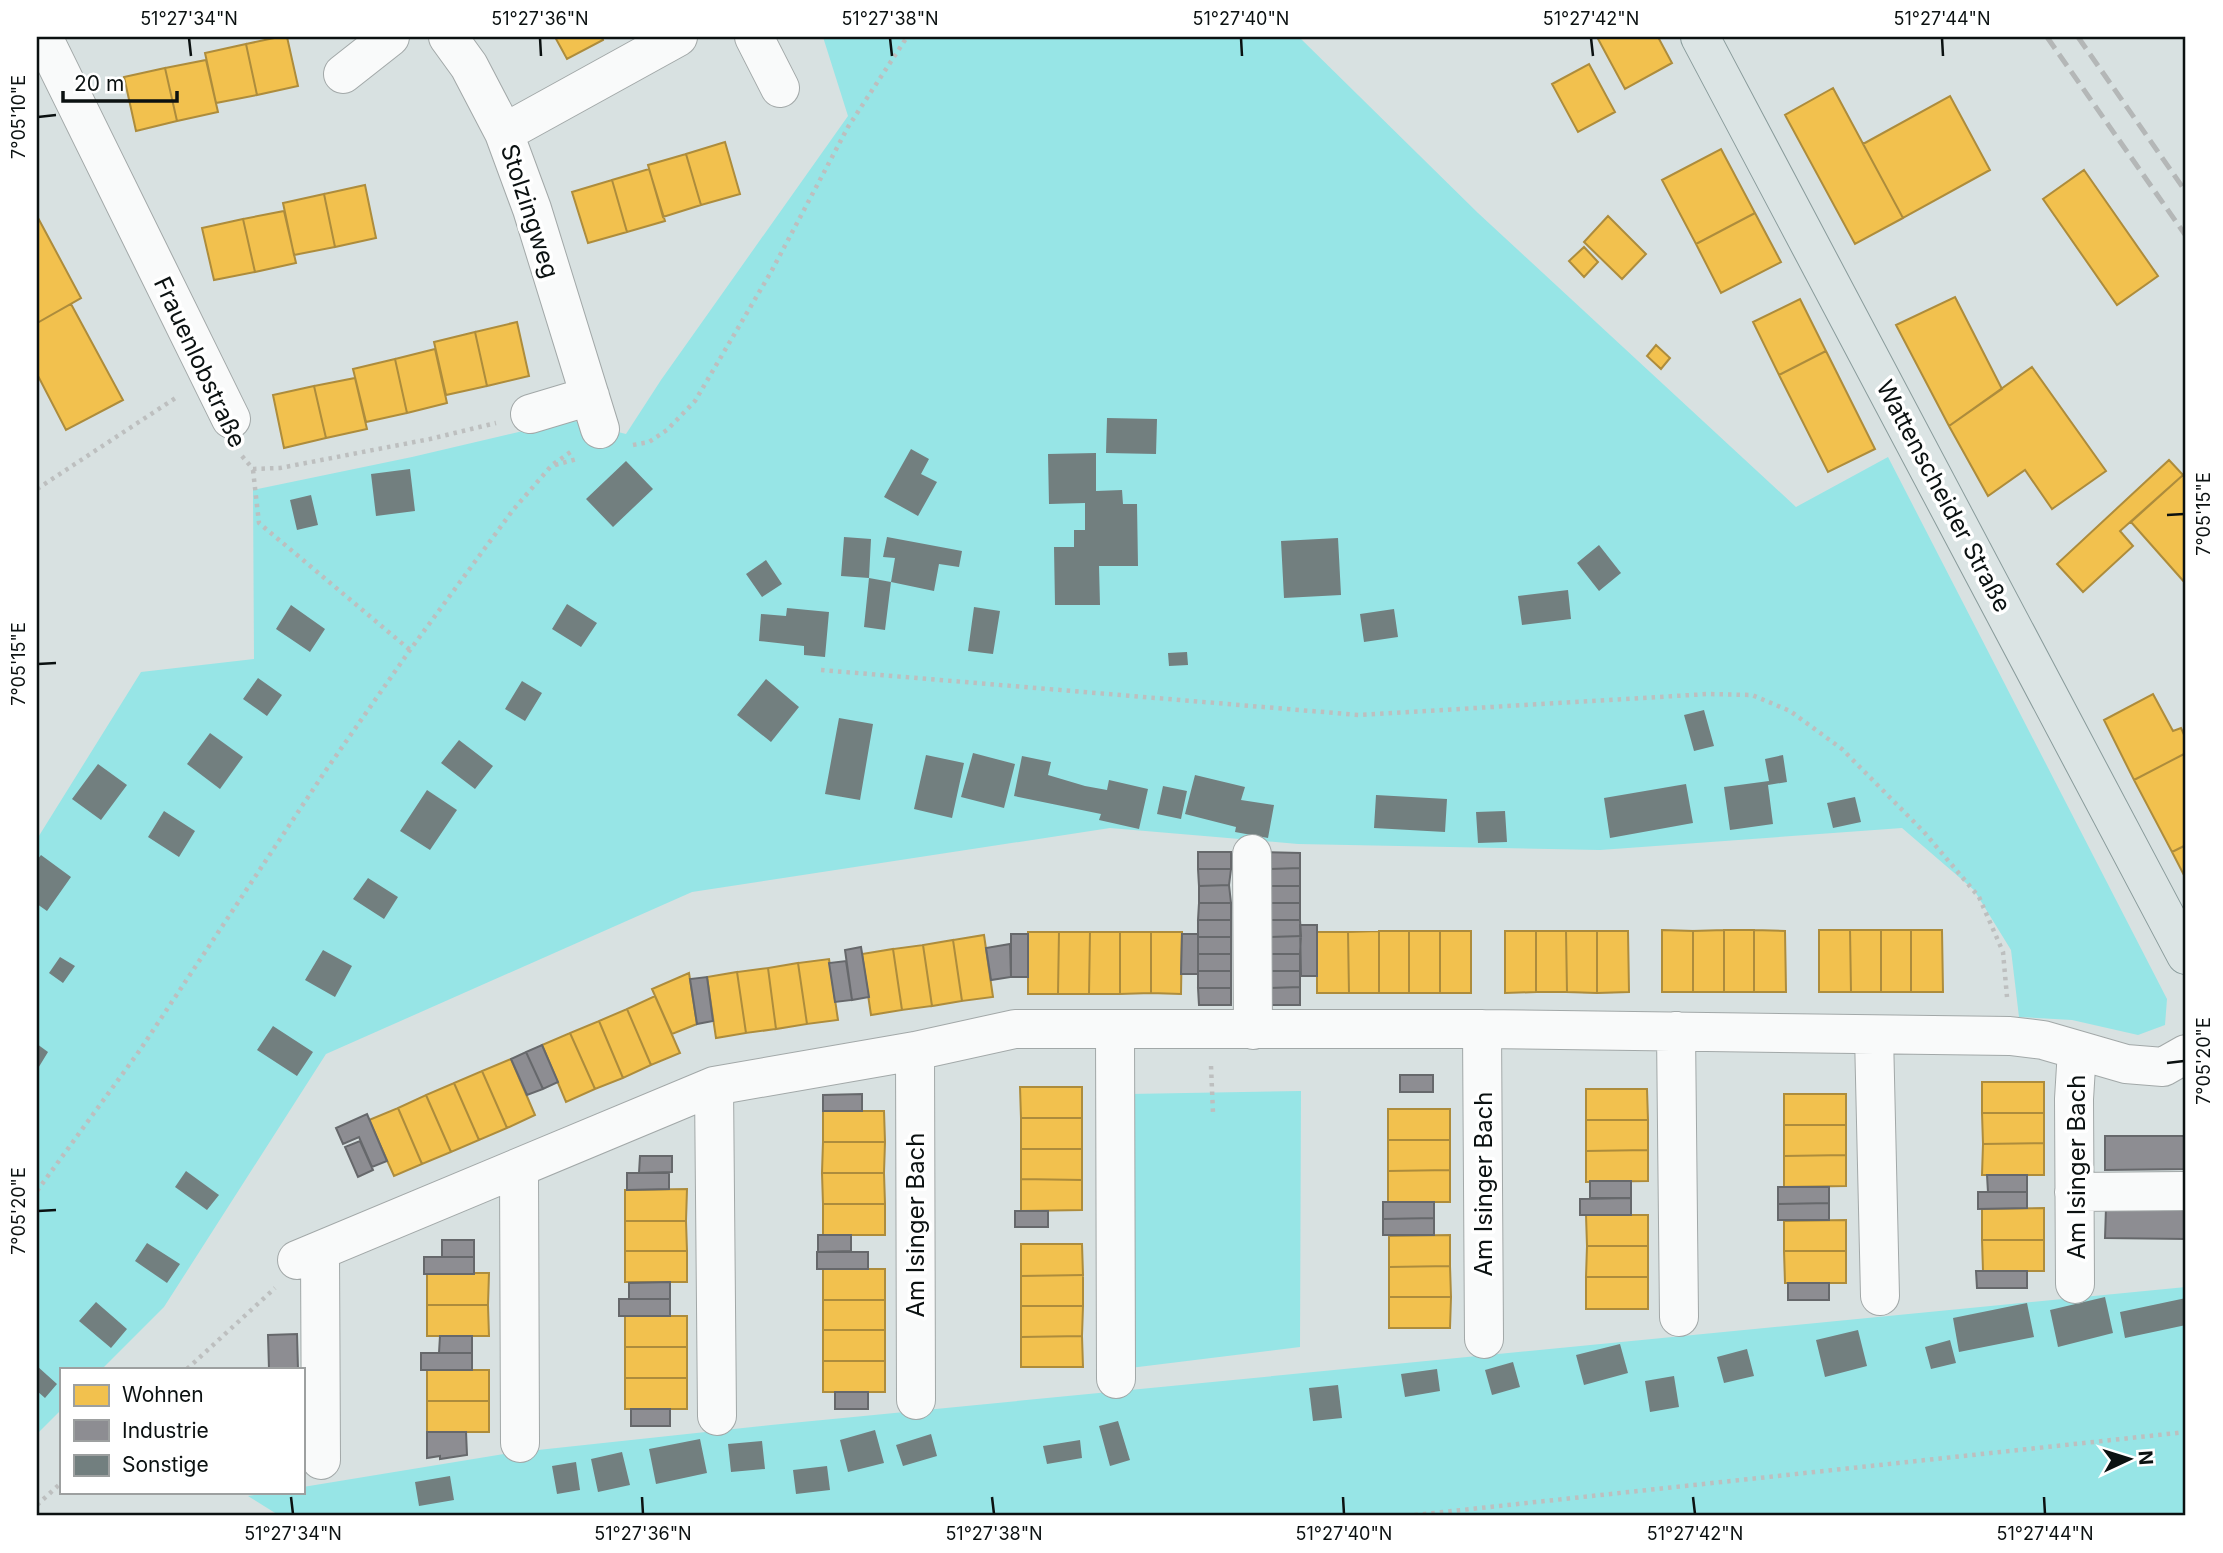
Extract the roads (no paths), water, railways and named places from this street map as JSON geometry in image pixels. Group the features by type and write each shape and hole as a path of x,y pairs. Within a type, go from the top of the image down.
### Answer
{"main road":[{"name":"Wattenscheider Straße","path":"1700,37 2186,955"}],"street":[{"name":"Frauenlobstraße","path":"43,37 231,419"},
{"path":"343,74 390,37"},
{"name":"Stolzingweg","path":"448,37 469,66 504,133 532,209 601,432 530,414"},
{"path":"504,133 678,37"},
{"path":"754,37 780,88"},
{"path":"1252,854 1253,1030"},
{"name":"Am Isinger Bach","path":"321,1460 309,1256 714,1086 915,1051 1015,1029 1482,1029 2010,1036 2043,1040 2126,1064 2163,1066 2186,1054"},
{"name":"Am Isinger Bach","path":"1482,1029 1484,1339"},
{"path":"1115,1031 1116,1379"},
{"path":"1676,1031 1679,1317"},
{"path":"1874,1035 1880,1296"},
{"name":"Am Isinger Bach","path":"2075,1284 2074,1099 2077,1050"},
{"name":"Am Isinger Bach","path":"915,1051 916,1400"},
{"path":"714,1086 717,1416"},
{"path":"519,1168 520,1443"},
{"path":"2074,1192 2184,1191"}],"railway":[{"path":"2047,37 2186,236"},
{"path":"2078,37 2186,192"}]}
